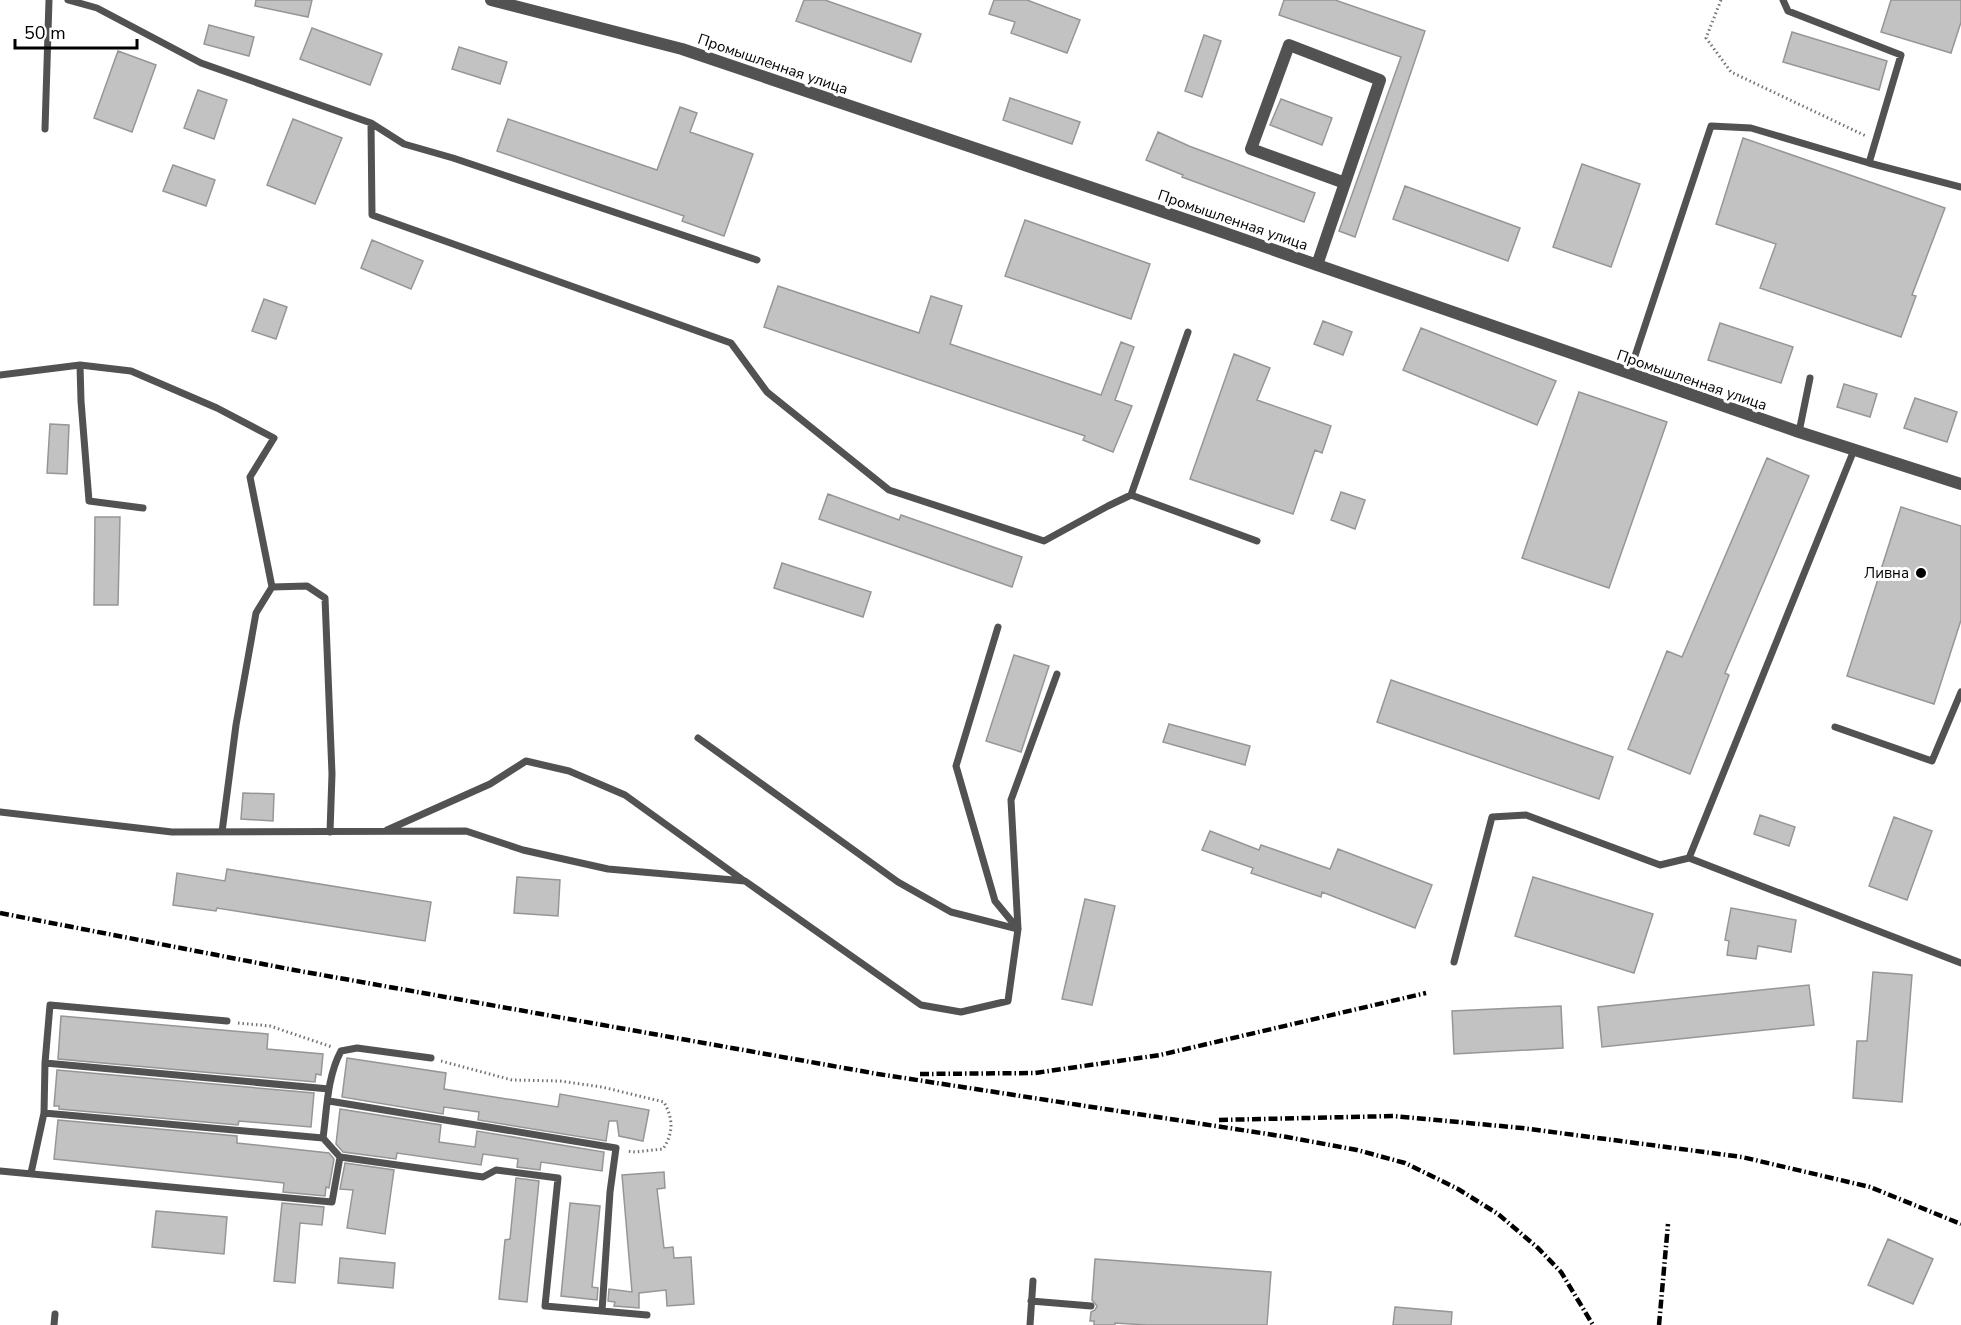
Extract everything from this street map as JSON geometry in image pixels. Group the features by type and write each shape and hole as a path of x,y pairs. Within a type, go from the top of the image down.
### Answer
{"street":[{"name":"Промышленная улица","path":"490,0 682,49 1317,265 1798,432 1961,484"},
{"path":"1317,265 1345,183 1380,80 1289,45 1251,149 1345,183"}],"lane":[{"path":"45,129 49,0"},
{"path":"68,0 97,8 201,63 371,123 404,144 453,158 757,260"},
{"path":"1783,0 1788,11 1901,55 1869,163"},
{"path":"371,123 372,215 731,343 767,392 889,490 1044,541 1131,495 1188,332"},
{"path":"1629,374 1711,126 1751,128 1961,187"},
{"path":"0,375 80,365 131,371 217,408 274,438 250,477 272,587 256,614 222,832"},
{"path":"80,365 89,501 143,508"},
{"path":"1798,432 1810,378"},
{"path":"1689,858 1854,450"},
{"path":"1131,495 1257,541"},
{"path":"272,587 307,586 325,598 332,774 330,832"},
{"path":"998,627 956,766 995,901 1018,929"},
{"path":"384,831 490,784 526,761 569,771 625,795 921,1005 961,1012 1008,1001 1018,929 1011,800 1057,674"},
{"path":"1835,727 1932,761 1961,692"},
{"path":"698,738 898,882 951,912 1018,929"},
{"path":"0,812 172,832 466,831 523,849 608,869 745,881"},
{"path":"1454,962 1492,817 1526,815 1660,865 1689,858 1961,963"},
{"path":"172,832 175,842"},
{"path":"31,1173 44,1113 50,1005 227,1022"},
{"path":"323,1138 329,1089 336,1060 341,1051 357,1048 431,1059"},
{"path":"45,1063 329,1089"},
{"path":"328,1101 616,1148 610,1192 602,1311"},
{"path":"44,1113 323,1138 340,1157 483,1177 496,1170 558,1178 545,1306 646,1315"},
{"path":"0,1171 332,1202 340,1157"},
{"path":"1030,1325 1033,1281"},
{"path":"1031,1301 1091,1306"},
{"path":"54,1325 55,1314"}],"path":[{"path":"1721,0 1706,38 1731,72 1876,140"},
{"path":"227,1022 270,1026 341,1051"},
{"path":"431,1059 512,1080 560,1081 602,1087 664,1102 670,1114 671,1137 663,1149 635,1152 616,1148"}],"building":[{"path":"256,0 312,0 308,17 255,6"},
{"path":"804,0 825,0 921,34 911,62 796,21"},
{"path":"994,0 1027,0 1080,20 1067,53 1011,33 1015,22 989,14"},
{"path":"1284,0 1335,0 1425,31 1355,237 1339,231 1401,57 1279,15"},
{"path":"1891,0 1961,0 1961,22 1951,53 1881,32"},
{"path":"209,25 254,37 249,56 204,44"},
{"path":"312,28 382,54 370,85 300,59"},
{"path":"1792,32 1887,61 1879,90 1783,62"},
{"path":"1204,35 1221,41 1202,97 1185,91"},
{"path":"459,47 507,62 500,84 452,69"},
{"path":"118,51 156,65 132,132 94,118"},
{"path":"198,90 227,100 214,139 184,128"},
{"path":"1010,98 1080,122 1072,144 1003,120"},
{"path":"1281,99 1332,118 1322,145 1270,125"},
{"path":"680,107 697,113 690,132 753,154 724,236 682,221 684,216 497,151 508,119 657,170"},
{"path":"293,119 342,138 315,204 267,185"},
{"path":"1158,132 1189,146 1315,193 1304,222 1182,177 1183,175 1146,160"},
{"path":"1743,138 1945,208 1912,295 1916,296 1901,337 1760,288 1776,244 1716,224"},
{"path":"1582,164 1640,184 1611,267 1553,247"},
{"path":"173,165 215,180 206,206 163,191"},
{"path":"1405,186 1520,228 1508,261 1393,219"},
{"path":"1025,220 1150,264 1131,319 1005,276"},
{"path":"372,240 423,261 411,289 361,268"},
{"path":"778,286 919,333 931,296 962,306 950,344 1101,395 1121,342 1134,347 1115,400 1132,406 1113,452 1083,440 1085,436 764,327"},
{"path":"264,299 287,307 276,339 252,331"},
{"path":"1323,321 1352,332 1343,355 1314,344"},
{"path":"1720,323 1793,347 1781,383 1708,360"},
{"path":"1421,328 1556,381 1537,425 1403,370"},
{"path":"1234,354 1270,368 1257,400 1331,426 1322,453 1315,450 1293,514 1190,479"},
{"path":"1844,384 1877,394 1870,417 1837,407"},
{"path":"1579,392 1667,422 1609,588 1522,558"},
{"path":"1915,398 1957,412 1947,442 1904,428"},
{"path":"50,424 69,425 67,474 47,473"},
{"path":"1767,458 1809,476 1725,673 1729,675 1690,774 1628,749 1667,651 1682,657"},
{"path":"1341,492 1365,500 1355,529 1331,520"},
{"path":"828,494 899,520 901,515 1022,557 1012,587 819,519"},
{"name":"Ливна","path":"1901,507 1961,526 1961,620 1934,704 1847,676"},
{"path":"95,517 120,517 118,605 94,605"},
{"path":"782,563 871,592 863,617 774,588"},
{"path":"1014,655 1049,666 1021,752 986,741"},
{"path":"1391,680 1613,757 1599,799 1377,722"},
{"path":"1169,724 1250,746 1245,765 1163,742"},
{"path":"243,793 274,794 273,821 241,819"},
{"path":"1760,815 1795,827 1789,846 1754,834"},
{"path":"1894,817 1932,831 1907,900 1869,886"},
{"path":"1210,831 1259,850 1261,845 1330,869 1338,849 1432,885 1415,928 1322,892 1321,897 1251,873 1253,868 1202,850"},
{"path":"227,869 431,902 425,941 217,908 216,911 173,905 177,873 225,881"},
{"path":"517,877 560,880 558,916 514,913"},
{"path":"1533,877 1653,914 1634,973 1515,936"},
{"path":"1085,899 1115,906 1092,1005 1062,999"},
{"path":"1731,908 1796,920 1791,952 1758,946 1756,959 1727,955 1729,941 1725,940"},
{"path":"1873,972 1912,975 1902,1102 1853,1098 1857,1041 1867,1041"},
{"path":"1809,985 1814,1025 1602,1047 1598,1007"},
{"path":"1561,1006 1563,1048 1454,1054 1452,1011"},
{"path":"61,1016 268,1034 267,1049 323,1054 321,1075 316,1074 315,1082 58,1059"},
{"path":"347,1058 446,1073 444,1089 558,1107 560,1094 649,1110 643,1141 619,1136 617,1121 609,1121 606,1141 478,1120 479,1112 444,1107 443,1114 342,1097"},
{"path":"57,1070 314,1093 311,1127 239,1121 238,1125 59,1109 59,1106 54,1106"},
{"path":"340,1109 441,1125 439,1142 475,1147 477,1131 604,1152 602,1171 541,1162 540,1170 517,1167 518,1159 483,1154 481,1165 397,1153 396,1159 343,1152 336,1144"},
{"path":"58,1120 237,1136 237,1143 329,1153 334,1159 329,1188 326,1187 325,1196 283,1192 284,1183 54,1159"},
{"path":"345,1163 394,1170 385,1234 347,1228 353,1190 340,1189"},
{"path":"664,1172 665,1188 657,1189 664,1248 673,1247 674,1258 691,1257 694,1304 667,1306 666,1290 639,1293 639,1308 614,1306 615,1302 608,1301 609,1289 632,1292 622,1175"},
{"path":"516,1178 539,1181 527,1302 499,1299 505,1240 510,1239"},
{"path":"282,1203 324,1207 322,1225 300,1223 295,1283 274,1281"},
{"path":"570,1203 600,1206 592,1287 598,1288 597,1300 561,1296"},
{"path":"156,1211 227,1217 224,1254 152,1247"},
{"path":"1888,1239 1933,1259 1913,1304 1868,1285"},
{"path":"340,1258 395,1263 393,1288 338,1283"},
{"path":"1095,1259 1271,1272 1267,1325 1115,1323 1115,1325 1094,1325 1094,1321 1090,1321 1091,1312 1097,1306 1092,1300"},
{"path":"1395,1307 1452,1312 1451,1325 1393,1325"}],"railway":[{"path":"0,913 294,970 878,1074 1287,1137 1357,1150 1405,1163 1458,1189 1498,1214 1538,1248 1561,1272 1593,1325"},
{"path":"920,1074 1035,1073 1160,1055 1426,993"},
{"path":"1219,1120 1393,1116 1522,1128 1742,1157 1870,1187 1961,1224"},
{"path":"1659,1325 1668,1224"}],"place":[{"name":"Ливна","path":"1921,573"}]}
